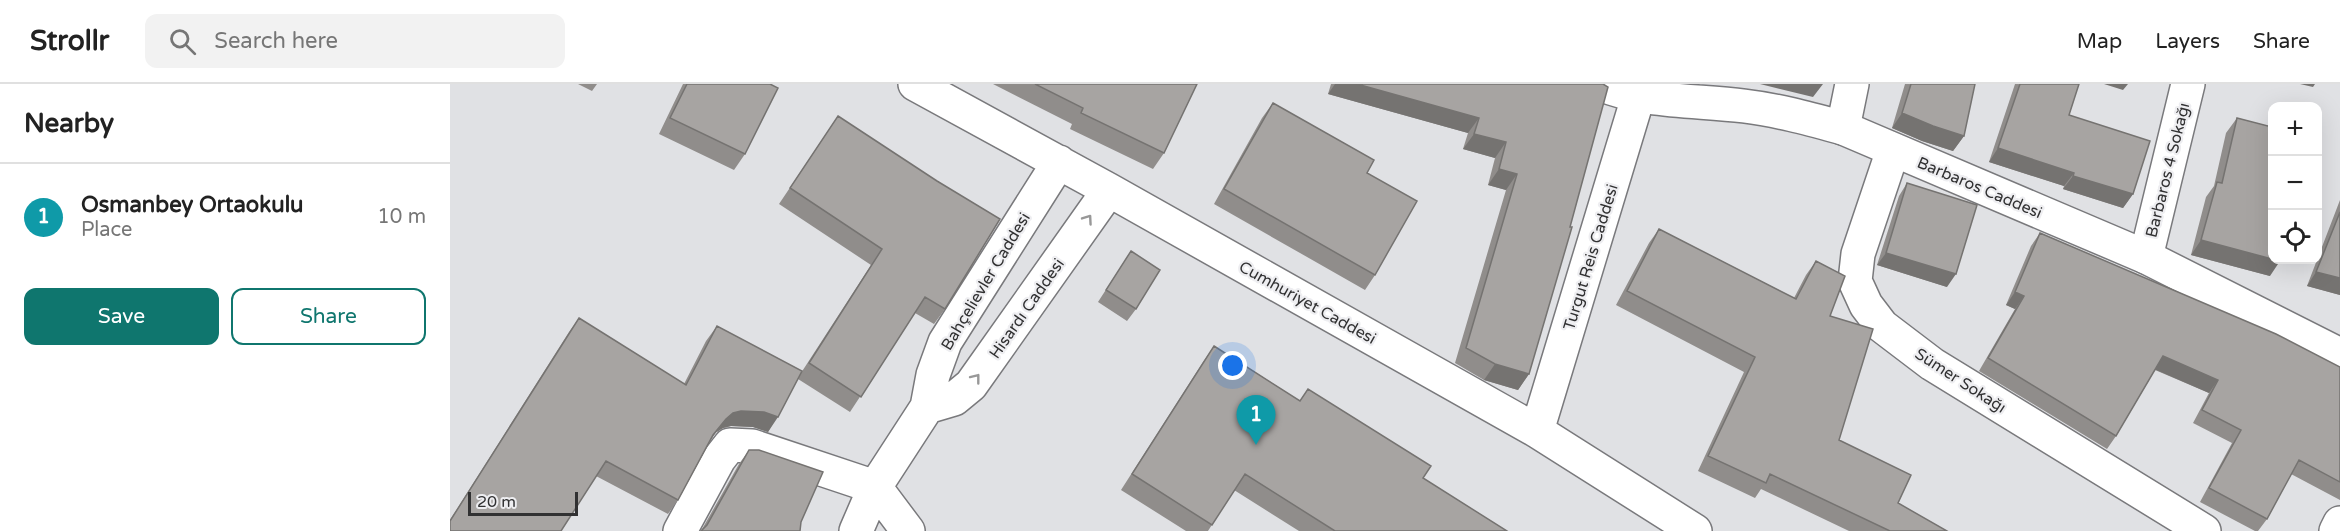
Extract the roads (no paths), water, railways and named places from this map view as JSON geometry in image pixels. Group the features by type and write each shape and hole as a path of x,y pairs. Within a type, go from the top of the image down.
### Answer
{"street":[{"name":"Cumhuriyet Caddesi","path":"915,84 1059,162 1537,431 1695,531"},
{"name":"Barbaros Caddesi","path":"1600,84 1791,113 1843,128 2146,256 2340,355"},
{"path":"1843,128 1852,84"},
{"name":"Barbaros 4 Sokağı","path":"2146,256 2188,84"},
{"name":"Turgut Reis Caddesi","path":"1537,431 1640,90"},
{"name":"Sümer Sokağı","path":"1893,150 1858,254 1856,281 1866,305 1882,326 1932,364 2204,531"},
{"name":"Bahçelievler Caddesi","path":"856,531 875,487 927,408 933,375 945,342 1059,162"},
{"name":"Hisardı Caddesi","path":"927,408 954,399 971,385 1109,190"},
{"path":"680,531 719,459 730,445 752,446 875,487 908,531"},
{"path":"2336,531 2340,523"}],"place":[{"name":"Osmanbey Ortaokulu","path":"1256,445"}]}
